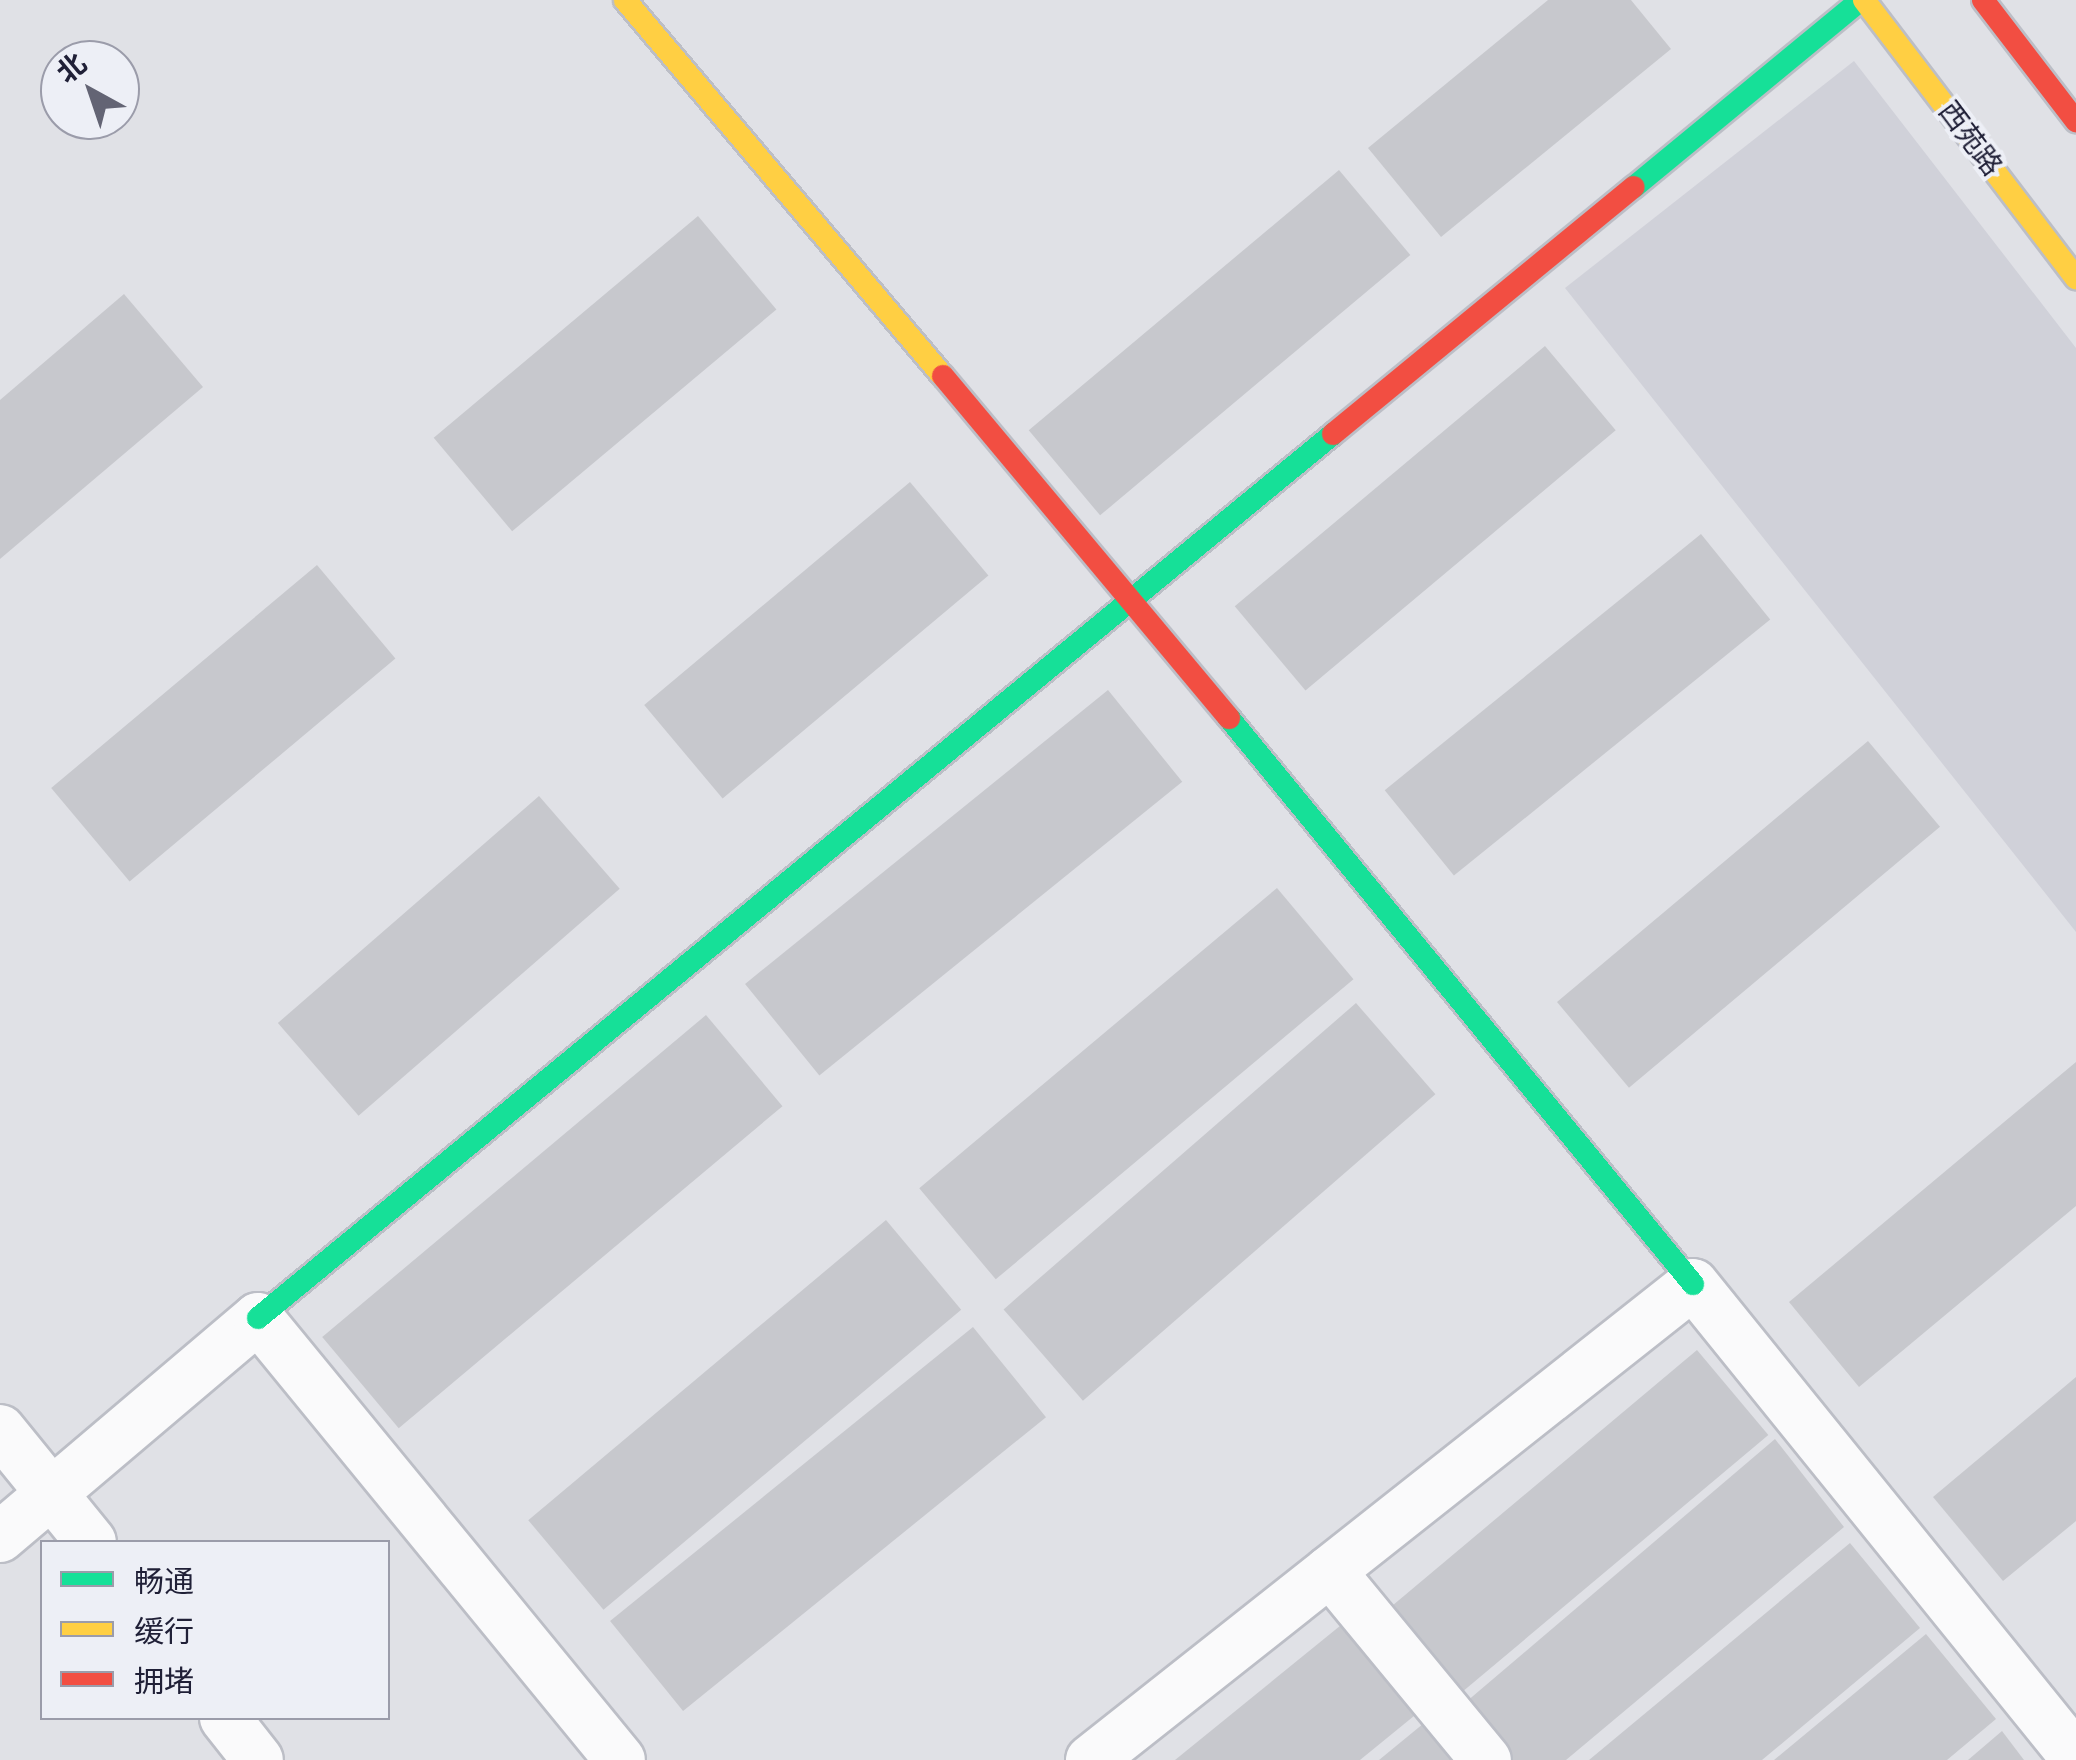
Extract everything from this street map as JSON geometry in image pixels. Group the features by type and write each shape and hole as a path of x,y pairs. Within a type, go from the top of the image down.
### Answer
{"street":[{"path":"625,0 1132,600 2076,1758"},
{"path":"0,1536 258,1318 1862,0"},
{"name":"西苑路","path":"1862,0 2076,278"},
{"path":"1983,0 2076,121"},
{"path":"1091,1760 1693,1284"},
{"path":"258,1318 620,1760"},
{"path":"0,1430 89,1540"},
{"path":"1330,1572 1486,1760"},
{"path":"227,1720 258,1760"}],"shaded area":[{"path":"1854,61 2076,348 2076,932 1565,288"}],"building":[{"path":"1548,0 1631,0 1671,49 1441,237 1368,148"},
{"path":"1339,170 1410,255 1100,515 1029,430"},
{"path":"698,216 776,309 512,531 434,438"},
{"path":"124,294 203,387 0,559 0,400"},
{"path":"1545,346 1616,430 1305,691 1235,606"},
{"path":"910,482 988,575 723,799 644,705"},
{"path":"1701,534 1770,619 1454,876 1385,790"},
{"path":"317,565 395,658 130,882 51,788"},
{"path":"1108,690 1182,782 819,1076 745,984"},
{"path":"1868,741 1940,827 1629,1088 1557,1002"},
{"path":"539,796 620,889 359,1116 278,1023"},
{"path":"1277,888 1353,979 996,1279 919,1188"},
{"path":"1356,1003 1435,1094 1083,1401 1004,1309"},
{"path":"706,1015 782,1106 399,1428 322,1337"},
{"path":"2076,1062 2076,1206 1859,1387 1789,1302"},
{"path":"886,1220 961,1310 603,1610 528,1520"},
{"path":"973,1327 1046,1417 683,1711 610,1621"},
{"path":"1697,1350 1768,1435 1457,1696 1386,1611"},
{"path":"2076,1377 2076,1521 2003,1581 1933,1497"},
{"path":"1775,1439 1844,1527 1566,1760 1511,1760 1466,1702"},
{"path":"1850,1543 1920,1628 1762,1760 1589,1760"},
{"path":"1351,1617 1425,1707 1360,1760 1175,1760"},
{"path":"1926,1634 1996,1719 1947,1760 1774,1760"},
{"path":"1429,1719 1463,1760 1379,1760"},
{"path":"2002,1731 2024,1760 1968,1760"}],"traffic: fast":[{"path":"1634,187 1861,0"},
{"path":"258,1318 1333,434"},
{"path":"1229,718 1693,1284"}],"traffic: slow":[{"path":"625,0 943,376"},
{"path":"1864,0 2076,278"}],"traffic: jam":[{"path":"1983,0 2076,121"},
{"path":"1333,434 1634,187"},
{"path":"943,376 1229,718"}]}
